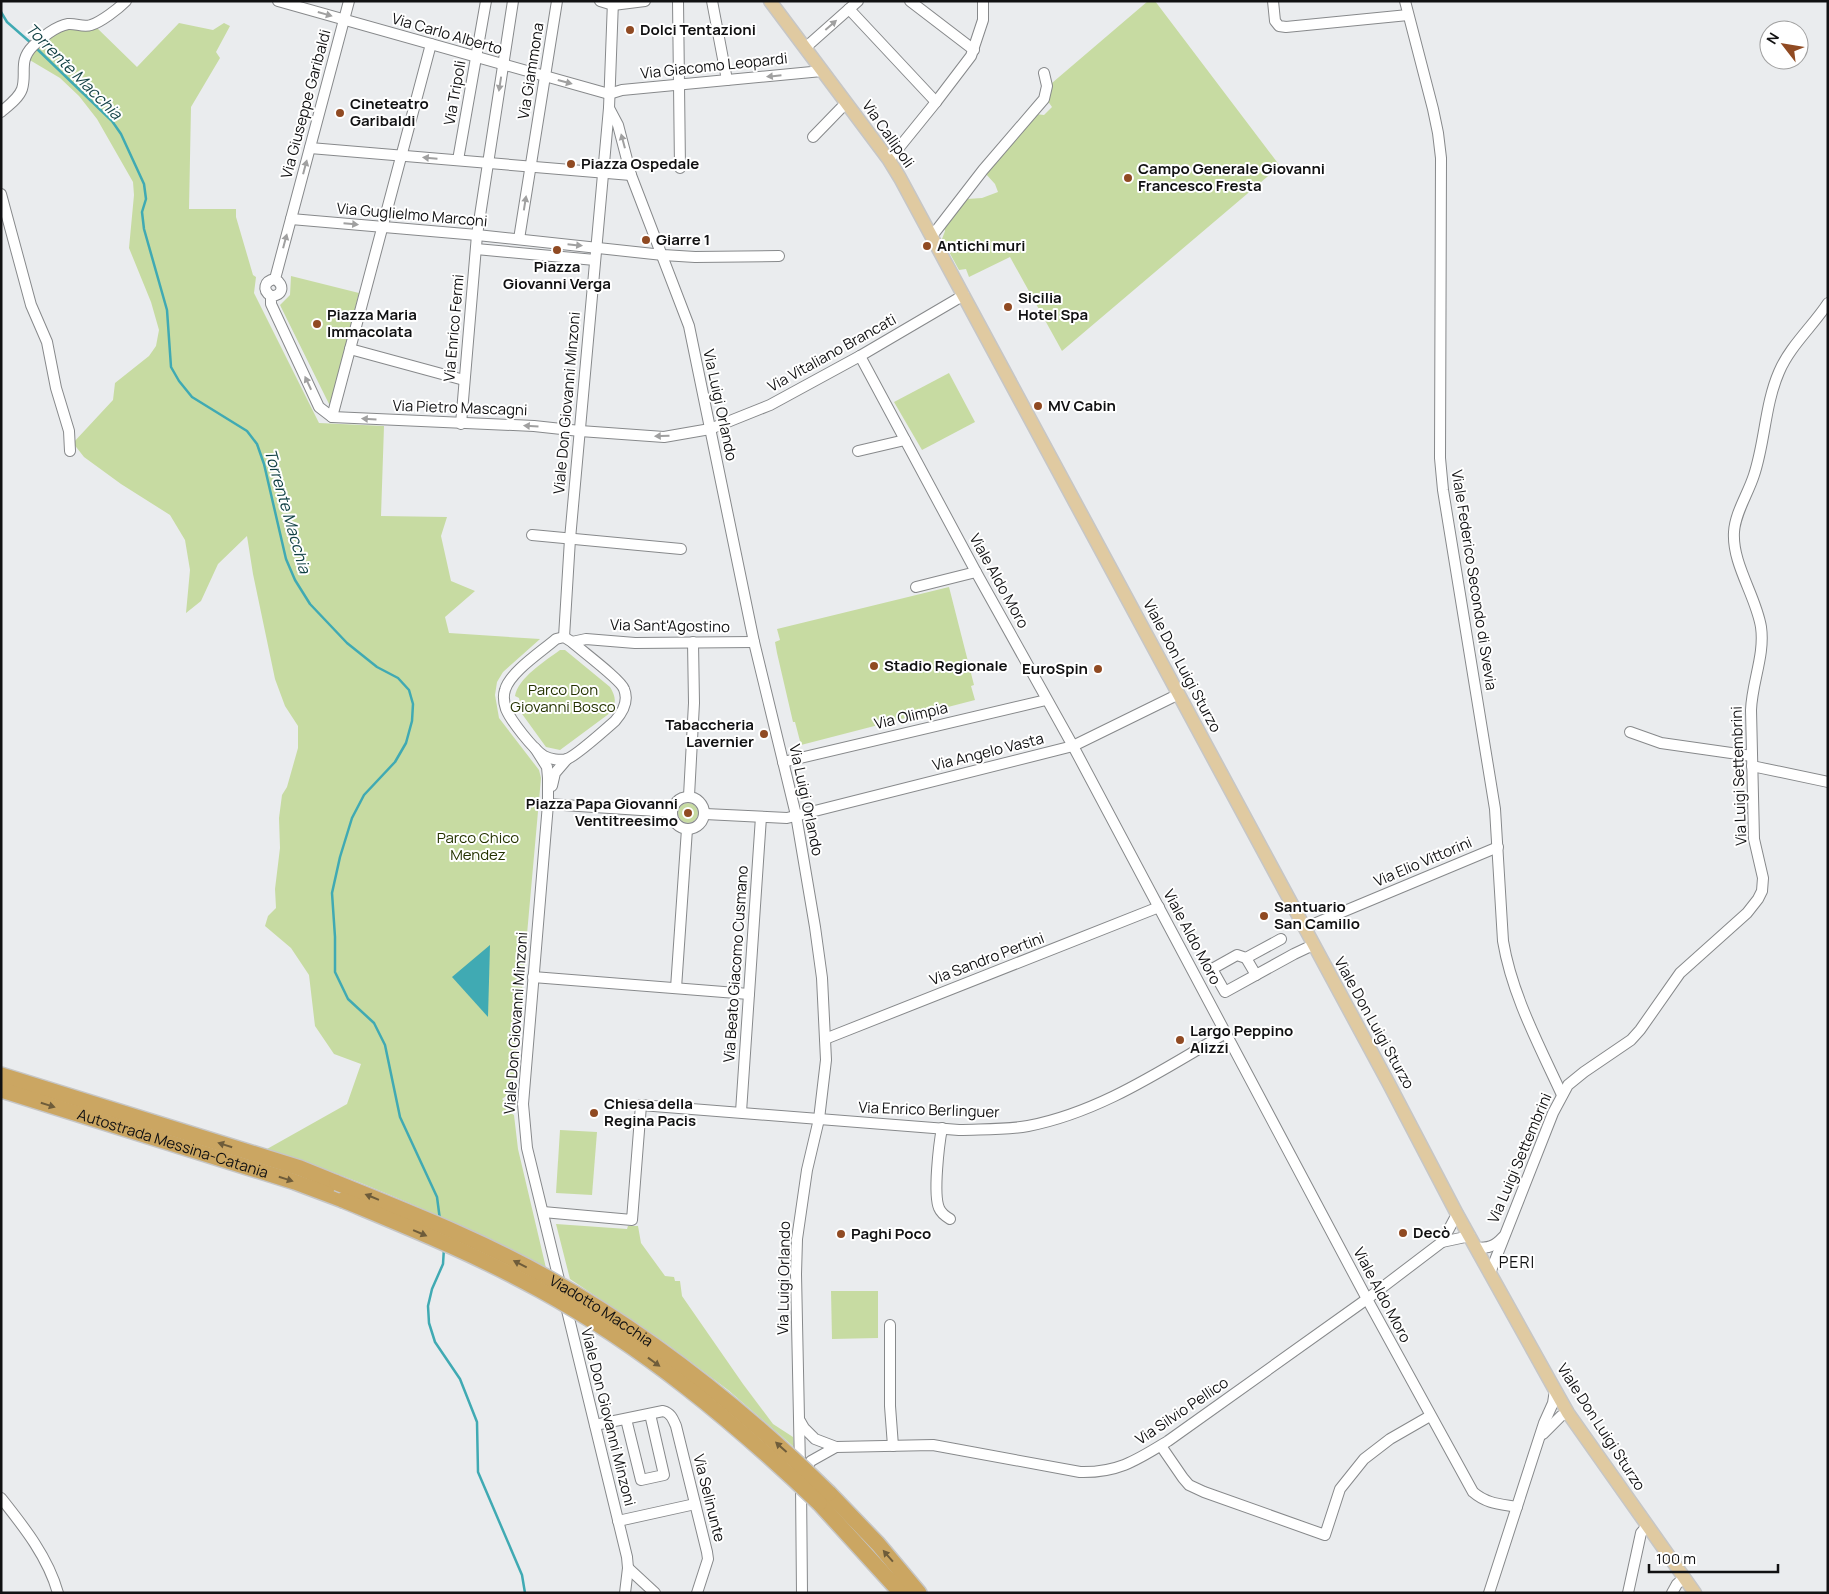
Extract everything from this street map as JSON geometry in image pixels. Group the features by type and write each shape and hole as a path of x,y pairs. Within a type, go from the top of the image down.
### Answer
{"highway":[{"name":"Autostrada Messina-Catania","path":"1,1075 300,1168 337,1183"},
{"name":"Autostrada Messina-Catania","path":"1,1090 295,1182 343,1200"},
{"name":"Viadotto Macchia","path":"337,1183 450,1230 516,1261 547,1277 611,1316 663,1351 723,1397 783,1448 824,1498"},
{"name":"Viadotto Macchia","path":"343,1200 511,1274 604,1328 715,1408 773,1459 824,1498"},
{"path":"824,1498 901,1593"},
{"path":"824,1498 878,1544 919,1593"}],"main road":[{"name":"Via Callipoli","path":"770,1 889,160 964,295"},
{"name":"Viale Don Luigi Sturzo","path":"964,295 1389,1084 1457,1214 1555,1390 1568,1413 1695,1593"}],"street":[{"path":"1,112 22,89 22,66 25,57 33,45 52,31 68,24 91,25 126,1"},
{"name":"Via Carlo Alberto","path":"278,1 609,94"},
{"name":"Via Giuseppe Garibaldi","path":"335,417 320,407 271,304 271,296 281,293 282,287 280,282 275,279 350,1"},
{"name":"Via Tripoli","path":"458,160 486,1"},
{"name":"Via Enrico Fermi","path":"461,424 477,235 513,1"},
{"name":"Via Giammona","path":"531,167 557,1"},
{"path":"600,1 613,3 645,1"},
{"path":"678,1 680,168"},
{"path":"712,1 728,80"},
{"path":"805,48 858,1"},
{"path":"910,1 974,50"},
{"path":"889,160 971,56 983,20 983,1"},
{"path":"1273,1 1275,21 1279,26 1286,27 1408,14"},
{"name":"Viale Federico Secondo di Svevia","path":"1405,1 1438,133 1441,158 1440,458 1443,490 1489,765 1498,847 1501,916 1506,960 1521,1003 1562,1094"},
{"name":"Viale Don Giovanni Minzoni","path":"567,637 570,539 609,108 613,3"},
{"path":"849,9 936,102"},
{"path":"335,417 382,227 431,44"},
{"name":"Via Giacomo Leopardi","path":"609,94 622,90 822,71"},
{"path":"932,236 983,170 1044,99 1046,86 1044,73"},
{"path":"813,137 846,103"},
{"name":"Via Luigi Orlando","path":"609,108 618,125 632,175 689,326 754,642 796,815 822,978 825,1038 824,1083 819,1119 807,1170 797,1239 802,1593"},
{"path":"310,148 458,160 603,175 632,175"},
{"path":"519,239 531,167"},
{"path":"1,194 31,305 47,342 56,388 69,431 70,451"},
{"name":"Via Guglielmo Marconi","path":"291,216 302,220 596,247"},
{"path":"596,247 695,257 779,256"},
{"path":"476,248 595,260"},
{"name":"Via Vitaliano Brancati","path":"580,431 664,437 710,428 770,405 860,356 964,295"},
{"name":"Via Luigi Settembrini","path":"1490,1273 1562,1094 1568,1085 1631,1040 1680,973 1754,907 1762,892 1763,878 1754,839 1751,698 1759,662 1762,635 1757,614 1736,552 1735,524 1756,470 1772,396 1780,371 1788,357 1828,303"},
{"path":"353,350 464,380"},
{"name":"Viale Aldo Moro","path":"860,356 976,572 1073,746 1367,1299 1473,1492 1481,1499 1491,1503 1517,1507"},
{"name":"Via Pietro Mascagni","path":"335,417 534,426 580,431"},
{"path":"858,451 905,440"},
{"path":"532,535 681,549"},
{"path":"916,588 976,572"},
{"path":"567,637 621,684 626,697 621,714 615,721 567,759 555,773 548,804 547,767 510,716 506,708 504,692 514,675 556,639 567,637"},
{"name":"Via Sant'Agostino","path":"567,637 635,643 754,642"},
{"path":"689,796 694,703 693,642"},
{"name":"Via Angelo Vasta","path":"709,814 787,818 1073,746 1179,694"},
{"name":"Via Olimpia","path":"783,762 1046,700"},
{"path":"1630,732 1661,743 1752,761 1828,782"},
{"path":"535,748 545,756 554,759 567,759"},
{"path":"667,812 681,798 689,796 698,799 709,814 687,834 676,988"},
{"path":"548,804 667,812 687,834"},
{"name":"Viale Don Giovanni Minzoni","path":"548,804 523,1104 527,1148 618,1521 628,1568 625,1593"},
{"name":"Via Beato Giacomo Cusmano","path":"741,1112 761,817"},
{"name":"Via Elio Vittorini","path":"1304,928 1498,847"},
{"name":"Via Sandro Pertini","path":"825,1038 1159,907"},
{"path":"1246,958 1282,939"},
{"path":"1256,975 1246,958 1238,955 1212,969 1225,992 1314,945"},
{"path":"533,977 749,994"},
{"name":"Via Enrico Berlinguer","path":"543,1212 632,1220 641,1105 959,1130 1028,1126 1079,1112 1125,1091 1226,1033"},
{"path":"942,1128 938,1154 938,1204 940,1211 950,1219"},
{"path":"1457,1214 1442,1242 1473,1242 1490,1248 1496,1245 1503,1237"},
{"name":"Via Silvio Pellico","path":"800,1448 807,1444 933,1445 1056,1469 1094,1472 1120,1468 1161,1446 1367,1299 1442,1242"},
{"path":"890,1325 890,1406 893,1446"},
{"path":"1488,1593 1539,1438 1553,1403 1555,1390"},
{"name":"Via Selinunte","path":"650,1414 663,1411 668,1413 676,1426 708,1559 697,1593"},
{"path":"1539,1438 1561,1416 1568,1413"},
{"path":"595,1425 650,1414 664,1474 641,1480 626,1419"},
{"path":"1161,1446 1189,1484 1204,1492 1325,1536 1340,1489 1364,1459 1390,1439 1430,1416"},
{"path":"800,1421 815,1439 832,1445"},
{"path":"800,1479 811,1461 832,1445"},
{"path":"800,1448 804,1451 821,1454"},
{"path":"1,1498 22,1524 46,1561 58,1593"},
{"path":"618,1521 695,1504"},
{"path":"1628,1593 1641,1533 1647,1526"},
{"path":"628,1568 655,1593"},
{"path":"1672,1593 1677,1584 1684,1578"}],"green space":[{"name":"Campo Generale Giovanni Francesco Fresta","path":"1148,1 1155,1 1280,166 1062,351 1010,257 969,277 966,269 959,270 942,239 945,231 944,227 967,199 982,198 998,192 995,184 985,173 1036,114 1044,115 1052,107 1047,100 1052,83"},
{"name":"Parco Chico Mendez","path":"179,23 213,30 224,23 230,26 216,52 220,58 191,107 189,209 236,209 236,217 253,275 256,277 254,293 319,423 384,426 381,516 447,517 441,536 451,581 475,591 445,617 449,633 540,639 503,672 497,682 495,695 499,718 539,770 541,778 516,1057 509,1063 515,1070 514,1090 502,1099 509,1105 506,1110 514,1115 518,1149 546,1268 478,1234 374,1188 267,1149 347,1104 361,1064 334,1054 315,1026 309,975 291,948 265,926 268,916 276,908 275,889 280,848 279,818 282,795 287,787 298,748 298,726 285,706 275,679 247,536 218,564 201,601 186,613 190,570 185,540 170,515 121,484 84,457 73,443 113,400 115,383 149,356 156,346 159,330 151,302 129,248 134,195 133,182 97,119 79,96 60,78 28,59 46,40 62,29 75,26 96,27 137,67"},
{"path":"291,276 359,293 330,406 280,305 290,295"},
{"path":"949,373 975,422 922,450 894,402"},
{"name":"Stadio Regionale","path":"949,587 974,685 971,686 975,700 801,745 795,722 793,722 777,653 775,642 780,640 777,629"},
{"name":"Parco Don Giovanni Bosco","path":"560,650 565,650 610,687 615,700 614,707 610,713 560,750 546,747 517,707 516,702 520,702 519,698 515,696 517,689 527,676"},
{"path":"688,803 695,806 698,813 695,820 688,823 681,820 678,813 681,806"},
{"path":"560,1130 597,1132 592,1195 556,1193"},
{"path":"556,1224 627,1229 628,1226 638,1226 641,1243 665,1276 674,1277 675,1281 680,1281 682,1296 773,1424 793,1437 794,1447 728,1390 667,1344 570,1279"},
{"path":"831,1291 878,1291 878,1338 832,1339"}],"water":[{"path":"490,945 488,1017 452,977"}],"waterway":[{"name":"Torrente Macchia","path":"1,12 7,22 31,43"},
{"name":"Torrente Macchia","path":"35,47 112,121 121,134 144,184 146,199 142,212 144,229 167,310 171,367 179,381 192,397 247,431 257,444 264,464 286,559 295,580 310,604 347,643 377,667 398,678 409,690 413,704 412,721 406,743 395,762 364,795 352,818 340,857 332,893 335,972 348,999 374,1023 385,1045 400,1117 437,1197 440,1220"},
{"name":"Torrente Macchia","path":"444,1248 443,1264 432,1289 428,1306 429,1323 435,1342 460,1379 477,1422 478,1472 522,1575 525,1593"}],"place":[{"name":"Dolci Tentazioni","path":"630,30"},
{"name":"Cineteatro Garibaldi","path":"340,113"},
{"name":"Piazza Ospedale","path":"571,164"},
{"name":"Campo Generale Giovanni Francesco Fresta","path":"1128,178"},
{"name":"Giarre 1","path":"646,240"},
{"name":"Antichi muri","path":"927,246"},
{"name":"Piazza Giovanni Verga","path":"557,250"},
{"name":"Sicilia Hotel Spa","path":"1008,307"},
{"name":"Piazza Maria Immacolata","path":"317,324"},
{"name":"MV Cabin","path":"1038,406"},
{"name":"Stadio Regionale","path":"874,666"},
{"name":"EuroSpin","path":"1098,669"},
{"name":"Tabaccheria Lavernier","path":"764,734"},
{"name":"Piazza Papa Giovanni Ventitreesimo","path":"688,813"},
{"name":"Santuario San Camillo","path":"1264,916"},
{"name":"Largo Peppino Alizzi","path":"1180,1040"},
{"name":"Chiesa della Regina Pacis","path":"594,1113"},
{"name":"Decò","path":"1403,1233"},
{"name":"Paghi Poco","path":"841,1234"}],"district":[{"name":"PERI","path":"1517,1262"}]}
